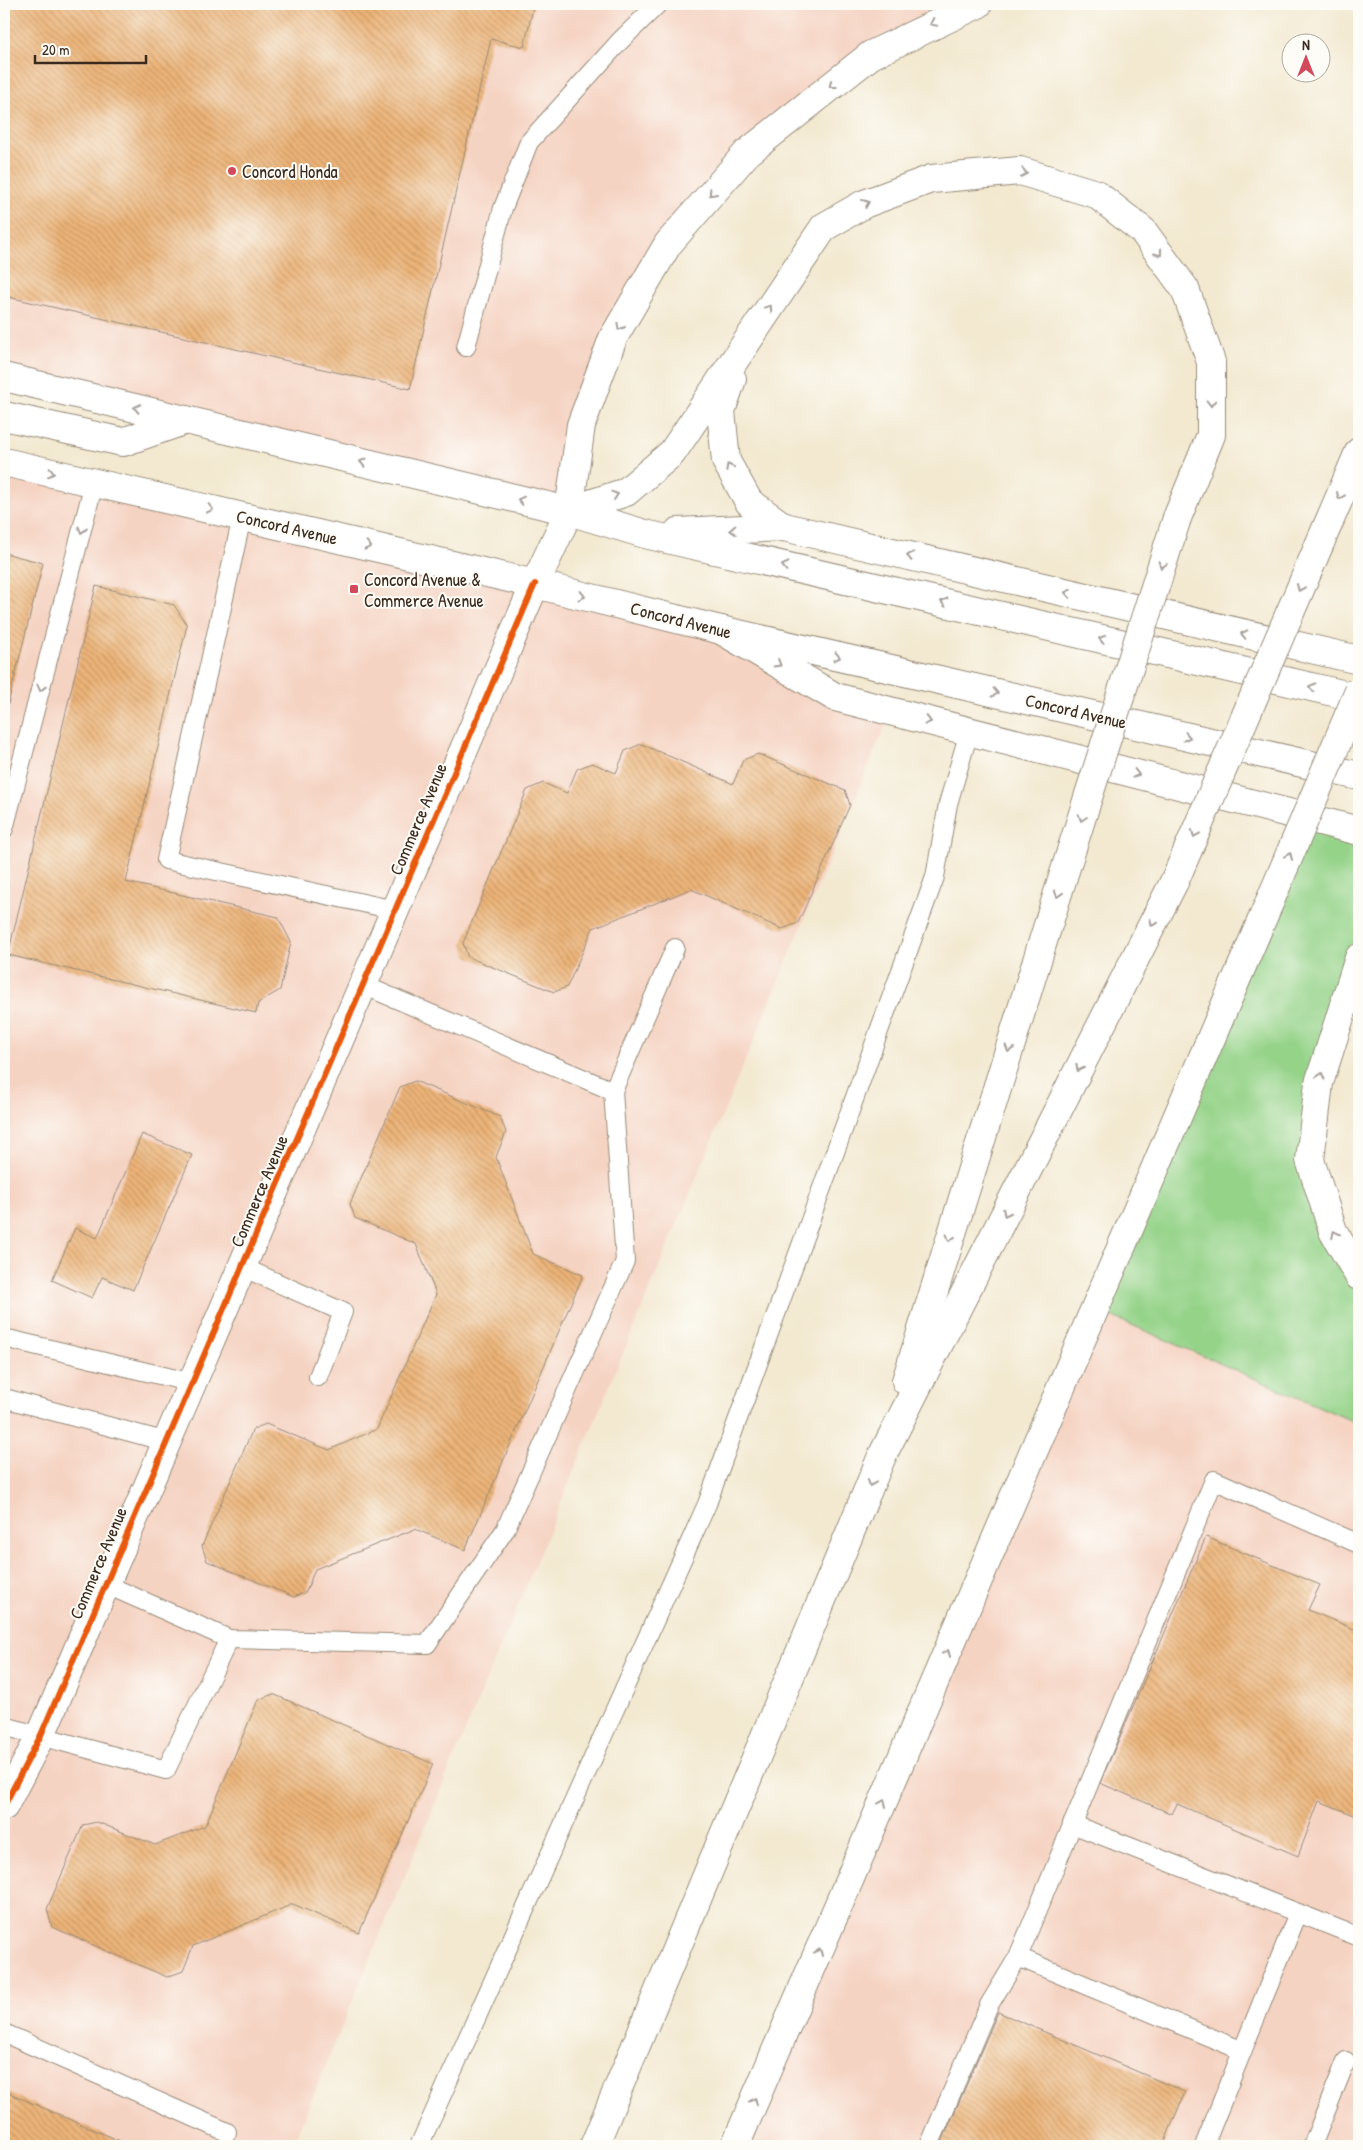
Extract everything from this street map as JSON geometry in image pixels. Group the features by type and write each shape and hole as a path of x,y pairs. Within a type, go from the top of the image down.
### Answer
{"main road":[{"name":"Commerce Avenue","path":"4,1806 41,1735 535,584 569,511 581,425 610,347 668,244 747,153 864,60 928,26 978,4"},
{"path":"569,511 626,492 672,453 824,226 864,204 931,179 1020,171 1096,194 1143,232 1185,289 1212,362 1212,435 1177,518 882,1456"},
{"path":"741,349 721,411 726,461 749,502 784,528"},
{"path":"4,377 569,511 644,534 1359,698"},
{"path":"4,416 122,442 186,420"},
{"path":"594,2146 882,1456 1175,880 1359,452"},
{"name":"Concord Avenue","path":"4,462 535,584 721,630 1359,776"},
{"path":"644,534 784,528 1359,660"},
{"path":"721,630 835,698 1359,831"},
{"path":"735,2146 1359,691"},
{"path":"1359,958 1319,1083 1310,1160 1333,1231 1359,1276"}],"lane":[{"path":"466,347 503,208 529,142 620,41 658,4"},
{"path":"4,829 94,483"},
{"path":"242,517 166,860 395,910"},
{"path":"419,2146 707,1504 935,877 948,804 969,732"},
{"path":"106,1584 229,1639 427,1644 505,1530 625,1261 613,1091 675,948"},
{"path":"363,986 613,1091"},
{"path":"242,1267 343,1312 318,1377"},
{"path":"4,1338 192,1383"},
{"path":"4,1398 167,1442"},
{"path":"929,2146 989,2005 1018,1957 1214,1480 1359,1544"},
{"path":"4,1726 166,1770 229,1639"},
{"path":"1072,1824 1359,1937"},
{"path":"1204,2146 1298,1913"},
{"path":"1018,1957 1243,2051"},
{"path":"4,2033 227,2132"},
{"path":"1312,2146 1346,2061"}],"shaded area":[{"path":"4,4 978,4 936,22 747,153 613,338 569,511 4,377"},
{"path":"4,462 721,630 891,712 292,2146 4,2146"},
{"path":"1095,1309 1359,1424 1359,2146 735,2146"}],"green space":[{"path":"1304,820 1359,832 1359,958 1310,1160 1359,1276 1359,1424 1095,1309"}],"building":[{"name":"Concord Honda","path":"4,4 534,4 524,47 491,39 410,389 4,296"},
{"path":"4,553 43,563 4,720"},
{"path":"96,586 174,605 187,625 126,882 278,917 291,942 280,990 258,1003 256,1013 8,955"},
{"path":"641,744 733,784 743,760 758,754 845,790 850,805 798,923 782,929 691,889 593,928 567,987 554,992 468,957 463,943 527,790 543,783 567,793 577,769 592,763 616,773 625,751"},
{"path":"415,1081 500,1117 506,1132 496,1157 533,1254 583,1275 465,1550 415,1529 315,1569 306,1592 294,1597 207,1561 202,1546 253,1429 266,1424 329,1450 377,1429 436,1294 416,1244 355,1218 350,1204 400,1087"},
{"path":"142,1134 192,1155 133,1290 102,1277 92,1298 52,1280 75,1228 97,1238"},
{"path":"1206,1537 1320,1585 1308,1610 1359,1631 1359,1817 1319,1801 1298,1856 1177,1804 1172,1814 1100,1783"},
{"path":"273,1694 433,1764 359,1933 293,1904 193,1946 183,1971 167,1977 52,1927 47,1909 83,1825 97,1822 155,1845 205,1826 258,1700"},
{"path":"998,2012 1185,2092 1163,2146 940,2146"},
{"path":"4,2091 132,2146 4,2146"}],"cycle path":[{"path":"4,1806 41,1735 535,584"}],"place":[{"name":"Concord Honda","path":"232,171"},
{"name":"Concord Avenue & Commerce Avenue","path":"354,589"}]}
